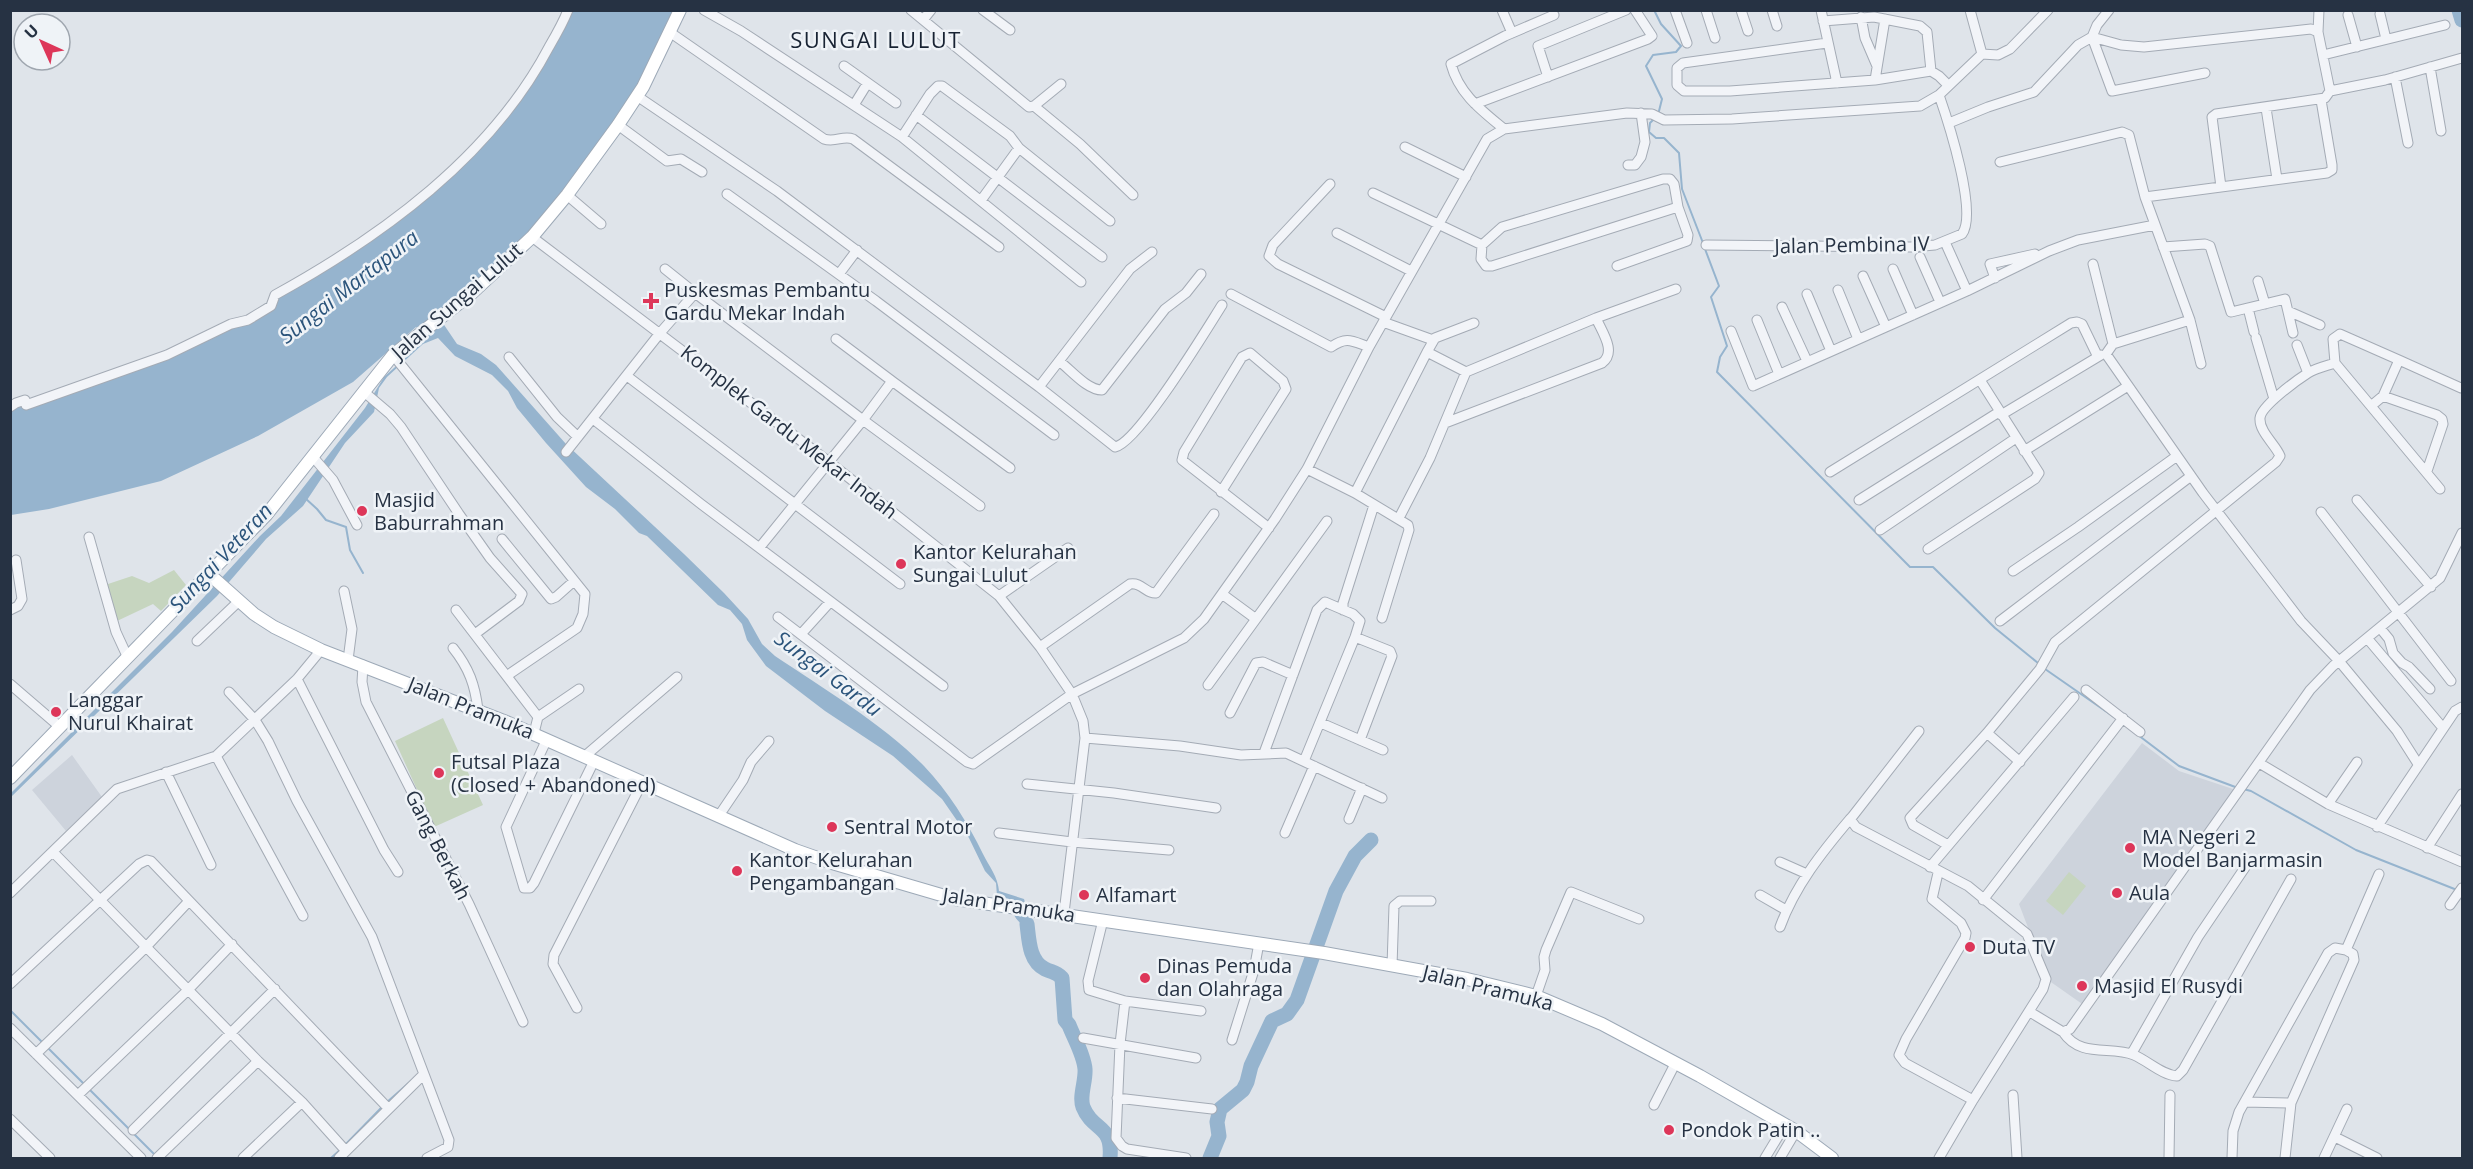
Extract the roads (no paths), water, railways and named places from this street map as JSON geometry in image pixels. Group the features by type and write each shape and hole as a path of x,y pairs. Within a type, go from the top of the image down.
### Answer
{"main road":[{"name":"Jalan Sungai Lulut","path":"10,778 128,658 217,582 267,514 316,460 366,394 412,340 500,268 532,237 567,195 637,96 671,33 680,10"},
{"name":"Jalan Pramuka","path":"217,582 274,627 321,650 547,739 795,850 840,866 955,899 1064,913 1324,953 1467,979 1536,996 1602,1024 1791,1128 1832,1158"}],"street":[{"path":"10,407 25,400 26,405 167,355 231,324 248,320 271,306 275,295 389,223 433,187 502,118 530,83 568,10"},
{"path":"704,10 741,31 902,137 982,199 1081,282"},
{"path":"911,10 1028,106 1034,106 1061,84"},
{"path":"923,20 931,10"},
{"path":"982,10 1010,30"},
{"path":"1503,10 1512,33"},
{"path":"1548,77 1538,46 1626,10"},
{"path":"1475,104 1653,36 1635,10"},
{"path":"1675,10 1687,43"},
{"path":"1706,10 1715,38"},
{"path":"1741,10 1748,31"},
{"path":"1772,10 1777,26"},
{"path":"1821,10 1836,83"},
{"path":"1980,10 1971,15 1982,54"},
{"path":"778,617 802,633 970,764 1072,694 1184,638 1204,619 1269,528 1307,469 1384,319 1487,139 1504,129 1628,113 1652,114 1664,120 1732,119 1920,106 1939,95 1982,54 1998,55 2010,49 2048,10"},
{"path":"1949,123 1988,107 2030,94 2041,86 2078,45 2092,37 2097,24 2109,10"},
{"path":"2221,187 2212,117 2216,114 2266,108 2318,98 2321,100 2330,91 2318,32 2319,10"},
{"path":"2380,14 2386,39"},
{"path":"1504,129 1475,104 1458,84 1451,64 1554,15"},
{"path":"2348,15 2357,47"},
{"path":"1823,21 1861,17 1885,19 1925,29 1931,71"},
{"path":"1861,17 1869,52 1877,66"},
{"path":"1875,80 1885,19"},
{"path":"2323,56 2445,25"},
{"path":"2092,37 2121,45 2144,47 2311,29 2318,32"},
{"path":"671,33 824,139 830,141 848,137 854,140 999,247"},
{"path":"2092,37 2112,91 2205,73"},
{"path":"1827,42 1683,63 1677,68 1677,85 1684,91 1730,91 1875,80 1931,71 1940,76 1948,85"},
{"path":"2330,91 2395,77 2463,58"},
{"path":"844,66 896,103"},
{"path":"2430,67 2441,130"},
{"path":"2395,77 2408,143"},
{"path":"854,105 867,84"},
{"path":"902,137 934,89 942,86 1010,136 1018,148 1110,221"},
{"name":"Jalan Pembina IV","path":"1706,245 1911,246 1945,242 1962,234 1967,221 1961,173 1949,123 1939,95"},
{"path":"637,96 777,191 1039,387 1115,447 1121,446 1156,405 1222,305"},
{"path":"2145,198 2324,174 2332,170 2321,100"},
{"path":"1034,106 1080,144 1133,195"},
{"path":"2266,108 2277,179"},
{"path":"1628,165 1635,165 1644,148 1641,113"},
{"path":"916,115 1102,257"},
{"path":"618,125 667,161 681,159 702,172"},
{"path":"2000,162 2122,132 2130,138 2145,198 2190,320 2201,364"},
{"path":"1405,147 1466,177"},
{"path":"982,199 1018,148"},
{"path":"1617,266 1687,241 1688,235 1678,207 1674,184 1670,179 1663,178 1502,227 1482,245 1481,259 1486,266 1492,266 1678,207"},
{"path":"1330,184 1273,245 1269,256 1278,264 1384,319 1432,340"},
{"path":"1373,193 1482,245"},
{"path":"727,194 839,274 1054,435"},
{"path":"567,195 601,224"},
{"path":"1731,331 1753,386 1967,291 2049,251 2078,240 2155,225"},
{"path":"1337,233 1411,271"},
{"name":"Komplek Gardu Mekar Indah","path":"532,237 829,462 999,596 1040,647 1072,694 1083,721 1085,738 1064,913"},
{"path":"1945,242 1967,291"},
{"path":"2163,247 2205,244 2210,246 2231,312 2285,299 2293,333"},
{"path":"839,274 857,250"},
{"path":"1995,278 1990,264 2049,251"},
{"path":"1039,387 1130,269 1152,252"},
{"path":"1920,257 1940,303"},
{"path":"1859,500 2111,350 2113,344 2093,264"},
{"path":"665,269 980,506"},
{"path":"1893,269 1913,315"},
{"path":"1059,361 1088,385 1098,391 1102,390 1165,309 1186,293 1201,274"},
{"path":"1863,276 1886,327"},
{"path":"2258,281 2265,304"},
{"path":"1399,518 1445,423 1466,372 1596,318 1676,289"},
{"path":"1838,290 1858,339"},
{"path":"566,452 660,333 695,293"},
{"path":"1231,294 1331,347 1347,339 1369,347"},
{"path":"1807,294 1831,351"},
{"path":"1782,306 1807,362"},
{"path":"2248,308 2274,399"},
{"path":"2288,311 2320,325"},
{"path":"1445,423 1602,363 1608,358 1610,352 1596,318"},
{"path":"1757,320 1779,374"},
{"path":"2113,344 2190,320"},
{"path":"1355,493 1432,340 1474,322"},
{"path":"1830,472 2075,322 2082,324 2102,355 2128,386 2216,510 2301,621 2339,661 2397,732 2418,764"},
{"path":"2440,489 2335,363 2333,339 2340,334 2461,388"},
{"path":"836,339 1010,468"},
{"path":"2297,345 2308,373"},
{"path":"1427,352 1466,372"},
{"path":"1221,492 1286,389 1283,381 1250,353 1242,357 1183,457 1185,464 1221,492 1269,528"},
{"path":"509,357 557,417 578,437"},
{"path":"398,359 585,594 583,614 577,628 508,675"},
{"path":"2371,406 2383,396 2399,360"},
{"path":"1948,845 1913,825 1910,818 1987,733 2042,667 2055,642 2279,458 2279,453 2260,422 2262,412 2274,399 2308,373 2335,363"},
{"path":"627,376 900,584"},
{"path":"1928,549 2035,479 2039,473 1980,380"},
{"path":"760,547 892,381"},
{"path":"2024,451 2128,386"},
{"path":"366,394 401,427 490,558 522,594 519,601 475,634"},
{"path":"2383,396 2437,415 2442,419 2427,471"},
{"path":"593,419 700,504 943,686"},
{"path":"1880,530 2016,438"},
{"path":"2013,571 2177,456"},
{"path":"316,460 330,474 357,525"},
{"path":"1307,469 1407,523 1409,530 1382,618"},
{"path":"2000,621 2191,476"},
{"path":"2357,500 2431,587"},
{"path":"1343,610 1343,603 1374,504"},
{"path":"2321,512 2451,681"},
{"path":"1040,647 1130,584 1140,584 1150,593 1156,593 1214,514"},
{"path":"1208,684 1327,521"},
{"path":"2063,1032 2070,1029 2089,1004 2310,690 2339,661 2431,587 2444,573 2463,533"},
{"path":"88,537 110,612 128,658"},
{"path":"502,539 551,599 574,580"},
{"path":"999,596 1068,549"},
{"path":"10,610 18,606 22,599 15,560"},
{"path":"344,591 352,629 348,660"},
{"path":"1222,594 1256,619"},
{"path":"197,641 239,601"},
{"path":"802,633 830,602"},
{"path":"1264,753 1319,605 1325,602 1359,618 1355,637 1321,723 1285,833"},
{"path":"456,610 538,717"},
{"path":"2380,628 2390,639 2393,653 2430,689"},
{"path":"1355,637 1390,651 1392,656 1360,740"},
{"path":"2367,638 2443,728"},
{"path":"453,648 467,667 473,681 478,710"},
{"path":"10,893 110,794 126,786 216,756 297,680 321,650"},
{"path":"1230,713 1256,663 1263,662 1293,675"},
{"name":"Gang Berkah","path":"363,665 362,682 366,702 469,904 523,1022"},
{"path":"547,739 506,827 524,888 530,888 534,883 589,758 677,677"},
{"path":"297,680 384,850 398,872"},
{"path":"10,684 60,728"},
{"path":"534,734 538,717 579,689"},
{"path":"2086,690 2120,721 2140,732"},
{"path":"229,692 255,720 372,937 450,1143 448,1147 427,1158"},
{"path":"1972,1100 1905,1063 1899,1055 1966,933 1961,923 1932,899 1934,870 1948,845 2074,697"},
{"path":"2377,827 2455,711 2463,707"},
{"path":"1983,900 2120,721"},
{"path":"1321,723 1383,750"},
{"path":"1780,927 1786,910 1807,874 1920,731"},
{"path":"1987,733 2020,762"},
{"path":"1085,738 1180,746 1240,755 1286,753 1382,798"},
{"path":"718,817 743,780 751,762 769,741"},
{"path":"216,756 303,916"},
{"path":"2328,804 2357,762"},
{"path":"2259,764 2328,804 2463,862"},
{"path":"166,772 212,865"},
{"path":"577,1008 553,964 554,956 642,783"},
{"path":"1027,784 1216,808"},
{"path":"1349,819 1362,788"},
{"path":"2427,848 2463,794"},
{"path":"1850,819 1856,827 1968,886 2027,934 2046,979 2030,1012 1972,1100 1940,1158"},
{"path":"999,833 1072,842 1169,849"},
{"path":"53,852 230,1033 302,1102 344,1152 385,1105 423,1075"},
{"path":"10,984 139,864 147,860 151,861 385,1105"},
{"path":"1780,862 1807,874"},
{"path":"2132,1053 2198,937 2248,862"},
{"path":"2346,950 2379,873"},
{"path":"2030,1012 2063,1032 2067,1038 2079,1046 2132,1053 2174,1076 2180,1074 2291,879"},
{"path":"1536,996 1545,970 1546,951 1571,892 1639,919"},
{"path":"2450,905 2460,892"},
{"path":"1760,895 1786,910"},
{"path":"42,1048 146,947 189,900"},
{"path":"1392,966 1394,906 1400,901 1431,901"},
{"path":"1103,920 1087,988 1093,993 1125,1001 1201,1011"},
{"path":"1232,1040 1254,970 1259,943"},
{"path":"83,1090 189,990 232,944"},
{"path":"2232,1158 2235,1121 2245,1102 2328,953 2335,948 2346,950 2353,954 2354,960 2291,1103 2285,1158"},
{"path":"133,1130 274,989"},
{"path":"1125,1001 1120,1044 1116,1137 1122,1146 1186,1158"},
{"path":"10,1028 42,1048 83,1090 141,1158"},
{"path":"1083,1038 1196,1058"},
{"path":"158,1157 258,1061"},
{"path":"1654,1105 1675,1064"},
{"path":"2013,1095 2017,1158"},
{"path":"2169,1158 2170,1095"},
{"path":"1117,1098 1212,1109"},
{"path":"243,1158 302,1102"},
{"path":"2245,1102 2291,1103"},
{"path":"2324,1158 2347,1109"},
{"path":"10,1119 50,1158"},
{"path":"1765,1158 1791,1128"},
{"path":"1780,1158 1791,1128"},
{"path":"2335,1137 2377,1158"}],"water":[{"name":"Sungai Martapura","path":"570,11 674,11 649,71 593,156 554,205 488,274 436,313 457,344 481,354 496,365 566,444 724,593 748,619 762,644 775,656 891,736 924,766 964,819 993,872 999,891 1024,899 1031,922 1033,943 1024,944 1022,924 1015,916 1011,900 997,896 996,883 985,871 969,838 942,799 893,756 825,711 766,666 747,640 742,624 730,610 718,605 647,536 639,533 615,509 586,487 546,443 517,408 508,391 492,375 455,356 438,338 423,344 387,377 379,388 374,412 345,443 303,506 266,539 217,596 11,797 11,793 172,632 281,516 365,408 384,377 427,336 416,327 353,382 258,436 161,481 49,509 11,515 11,410 149,361 238,321 389,225 518,101 533,82"}],"waterway":[{"path":"1654,10 1661,24 1681,46 1676,52 1653,55 1646,66 1662,99 1658,115"},
{"path":"2459,10 2462,20"},
{"path":"1654,119 1650,123 1649,132 1656,138 1664,138 1679,153 1682,189 1703,243"},
{"path":"1705,249 1719,286 1711,297 1727,346 1720,357 1717,372 1910,567 1933,567 1995,628 2038,663"},
{"path":"305,498 326,520 346,527 350,550 363,573"},
{"path":"2045,669 2114,717"},
{"path":"2138,735 2179,766 2238,788"},
{"path":"2243,789 2251,791 2356,850 2457,890"},
{"path":"1210,1158 1219,1136 1217,1122 1220,1109 1243,1090 1251,1066 1272,1021 1287,1014 1297,1000 1336,891 1355,856 1371,840"},
{"name":"Sungai Gardu","path":"1027,924 1029,943 1036,961 1062,978 1065,1020 1081,1052 1084,1064 1083,1107 1108,1139 1110,1158"},
{"path":"10,1010 44,1044"},
{"path":"48,1048 84,1084"},
{"path":"386,1103 411,1081"},
{"path":"88,1088 156,1156"},
{"path":"344,1146 382,1107"},
{"path":"331,1158 340,1150"}],"place":[{"name":"Puskesmas Pembantu Gardu Mekar Indah","path":"651,301"},
{"name":"Masjid Baburrahman","path":"362,511"},
{"name":"Kantor Kelurahan Sungai Lulut","path":"901,564"},
{"name":"Langgar Nurul Khairat","path":"56,712"},
{"name":"Futsal Plaza (Closed + Abandoned)","path":"439,773"},
{"name":"Sentral Motor","path":"832,827"},
{"name":"MA Negeri 2 Model Banjarmasin","path":"2130,848"},
{"name":"Kantor Kelurahan Pengambangan","path":"737,871"},
{"name":"Aula","path":"2117,893"},
{"name":"Alfamart","path":"1084,895"},
{"name":"Duta TV","path":"1970,947"},
{"name":"Dinas Pemuda dan Olahraga","path":"1145,978"},
{"name":"Masjid El Rusydi","path":"2082,986"},
{"name":"Pondok Patin ..","path":"1669,1130"}],"district":[{"name":"SUNGAI LULUT","path":"876,40"}],"water label":[{"name":"Sungai Veteran","path":"221,558"}]}
